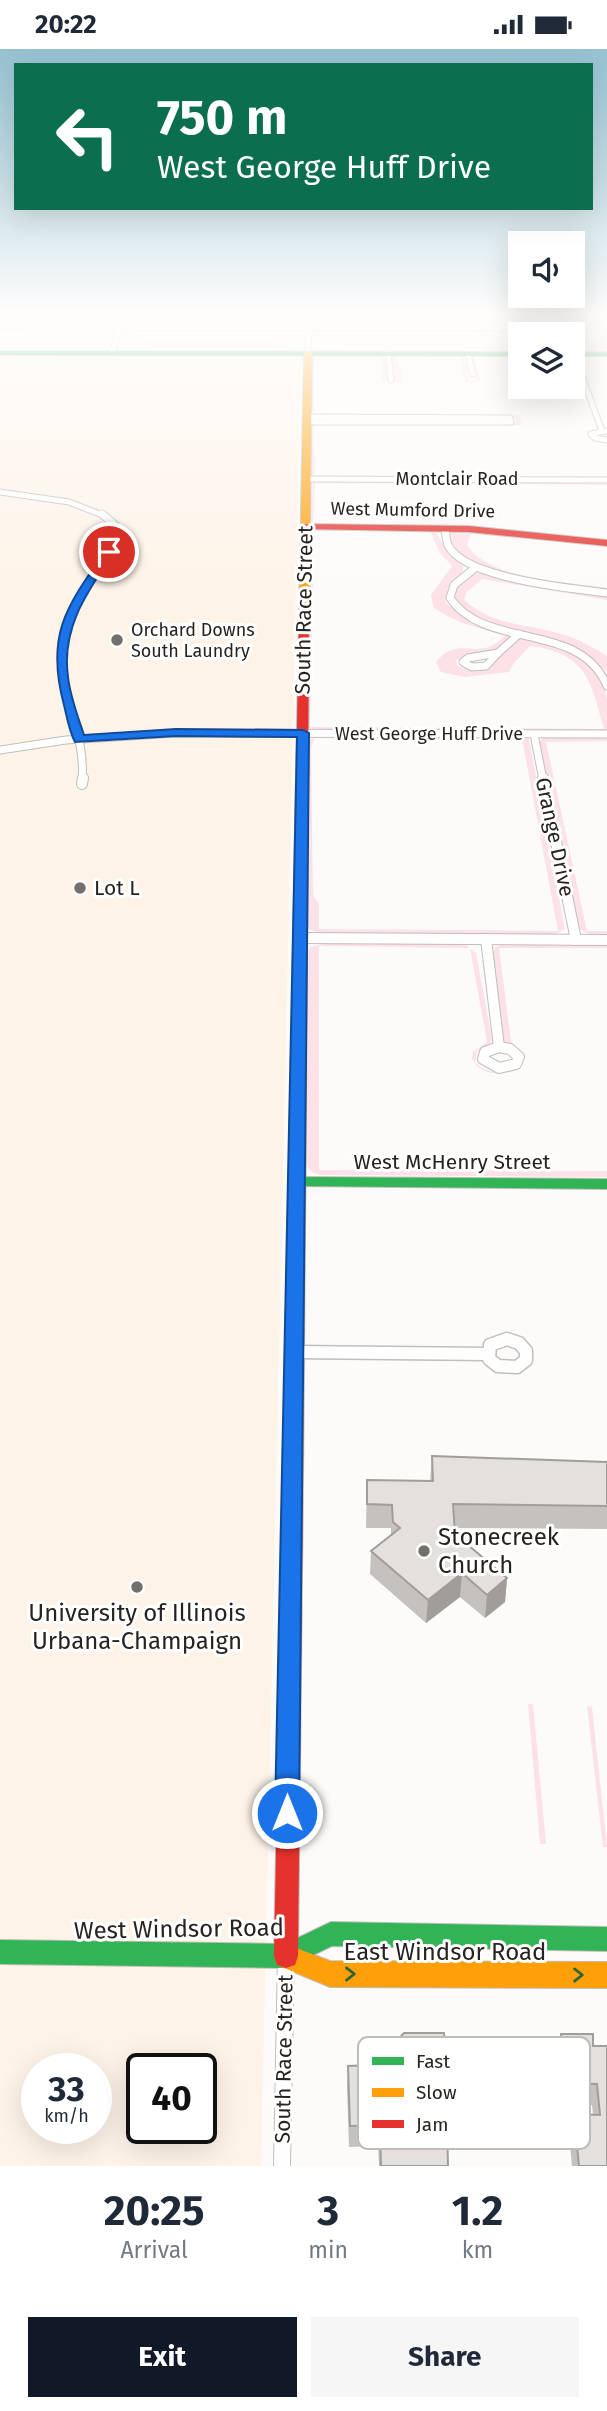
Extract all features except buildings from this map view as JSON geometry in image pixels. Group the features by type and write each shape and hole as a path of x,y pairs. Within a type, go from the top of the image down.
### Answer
{"street":[{"name":"South Race Street","path":"282,2166 307,413"},
{"path":"597,413 605,431 591,435 607,440"},
{"path":"307,419 511,422 510,418 397,420"},
{"name":"Montclair Road","path":"306,479 607,480"},
{"path":"0,492 82,506 105,516 116,528 114,545 82,590 71,611 61,648 62,678 83,761 82,784"},
{"name":"West Mumford Drive","path":"305,527 445,529 520,533 607,543"},
{"path":"445,529 444,535 450,547 475,568 512,578 607,593"},
{"path":"475,568 468,571 449,592 451,602 475,619 559,644 580,654 599,669 607,686"},
{"path":"498,653 519,634"},
{"name":"West George Huff Drive","path":"0,750 79,739 176,733 607,734"},
{"name":"Grange Drive","path":"534,734 576,940"},
{"path":"300,938 607,940"},
{"path":"486,939 499,1047"},
{"name":"West McHenry Street","path":"298,1182 607,1184"},
{"path":"294,1352 488,1354"},
{"name":"West Windsor Road","path":"0,1952 286,1956 331,1934 607,1939"},
{"name":"East Windsor Road","path":"286,1956 330,1974 607,1976"}],"shaded area":[{"name":"University of Illinois Urbana-Champaign","path":"0,413 300,413 261,2166 0,2166"},
{"path":"313,413 314,415 519,415 522,425 313,425 315,475 607,478 312,475 310,424 516,423 514,417 313,416"},
{"path":"313,481 607,481 607,485 315,483 313,523 490,527 607,541 466,527 313,524 310,521"},
{"path":"318,529 388,530 314,531 310,727 604,729 590,684 584,673 564,655 530,646 509,672 464,677 441,672 436,662 450,651 484,648 505,636 458,621 433,607 431,595 452,566 440,553 430,531 435,531 446,549 463,565 463,572 448,588 445,602 467,619 512,635 498,649 460,658 456,661 458,666 470,670 480,669 495,661 515,641 524,637 537,639 564,648 588,663 597,673 607,699 607,732 333,731 308,728 309,532"},
{"path":"452,531 607,545 471,534 467,545 477,556 510,572 607,588 607,592 542,583 492,571 471,561 456,549 448,533"},
{"path":"475,572 607,595 607,600 482,579 467,592 464,599 487,615 500,620 555,632 588,645 607,656 607,672 585,653 576,649 504,629 467,612 457,602 456,591 461,582"},
{"path":"318,736 529,739 565,929 554,935 324,934 310,930 307,926 307,741","holes":["314,738 522,739 558,931 319,929 319,904 313,895 311,749"]},
{"path":"607,736 607,741 546,742 587,931 607,931 607,936 587,933 577,926 539,742 544,737"},
{"path":"327,943 465,944 470,948 319,946 319,1170 607,1171 607,1177 313,1173 304,1164 306,955 310,947"},
{"path":"509,943 607,944 607,948 499,948 511,1041 521,1054 521,1068 508,1073 488,1072 476,1065 472,1059 473,1052 487,1042 470,948 476,953 492,1039 490,1044 477,1051 475,1062 489,1071 506,1071 518,1067 520,1063 501,1038 492,961 495,947"},
{"path":"528,1704 533,1704 546,1844 540,1844"},
{"path":"587,1706 592,1707 607,1847 603,1847"}],"traffic: fast":[{"path":"297,1182 607,1184"},
{"path":"0,1952 286,1956 331,1934 607,1939"}],"traffic: slow":[{"path":"304,614 307,413"},
{"path":"293,1480 298,1108"},
{"path":"286,1956 330,1974 607,1975"}],"traffic: jam":[{"path":"305,527 469,529 607,543"},
{"path":"298,1108 304,614"},
{"path":"286,1956 293,1480"}],"place":[{"name":"Orchard Downs South Laundry","path":"117,640"},
{"name":"Lot L","path":"80,888"},
{"name":"Stonecreek Church","path":"424,1551"},
{"name":"University of Illinois Urbana-Champaign","path":"137,1587"}],"route":[{"path":"109,552 78,597 69,617 61,648 62,678 79,739 176,733 303,733 287,1813"}]}
